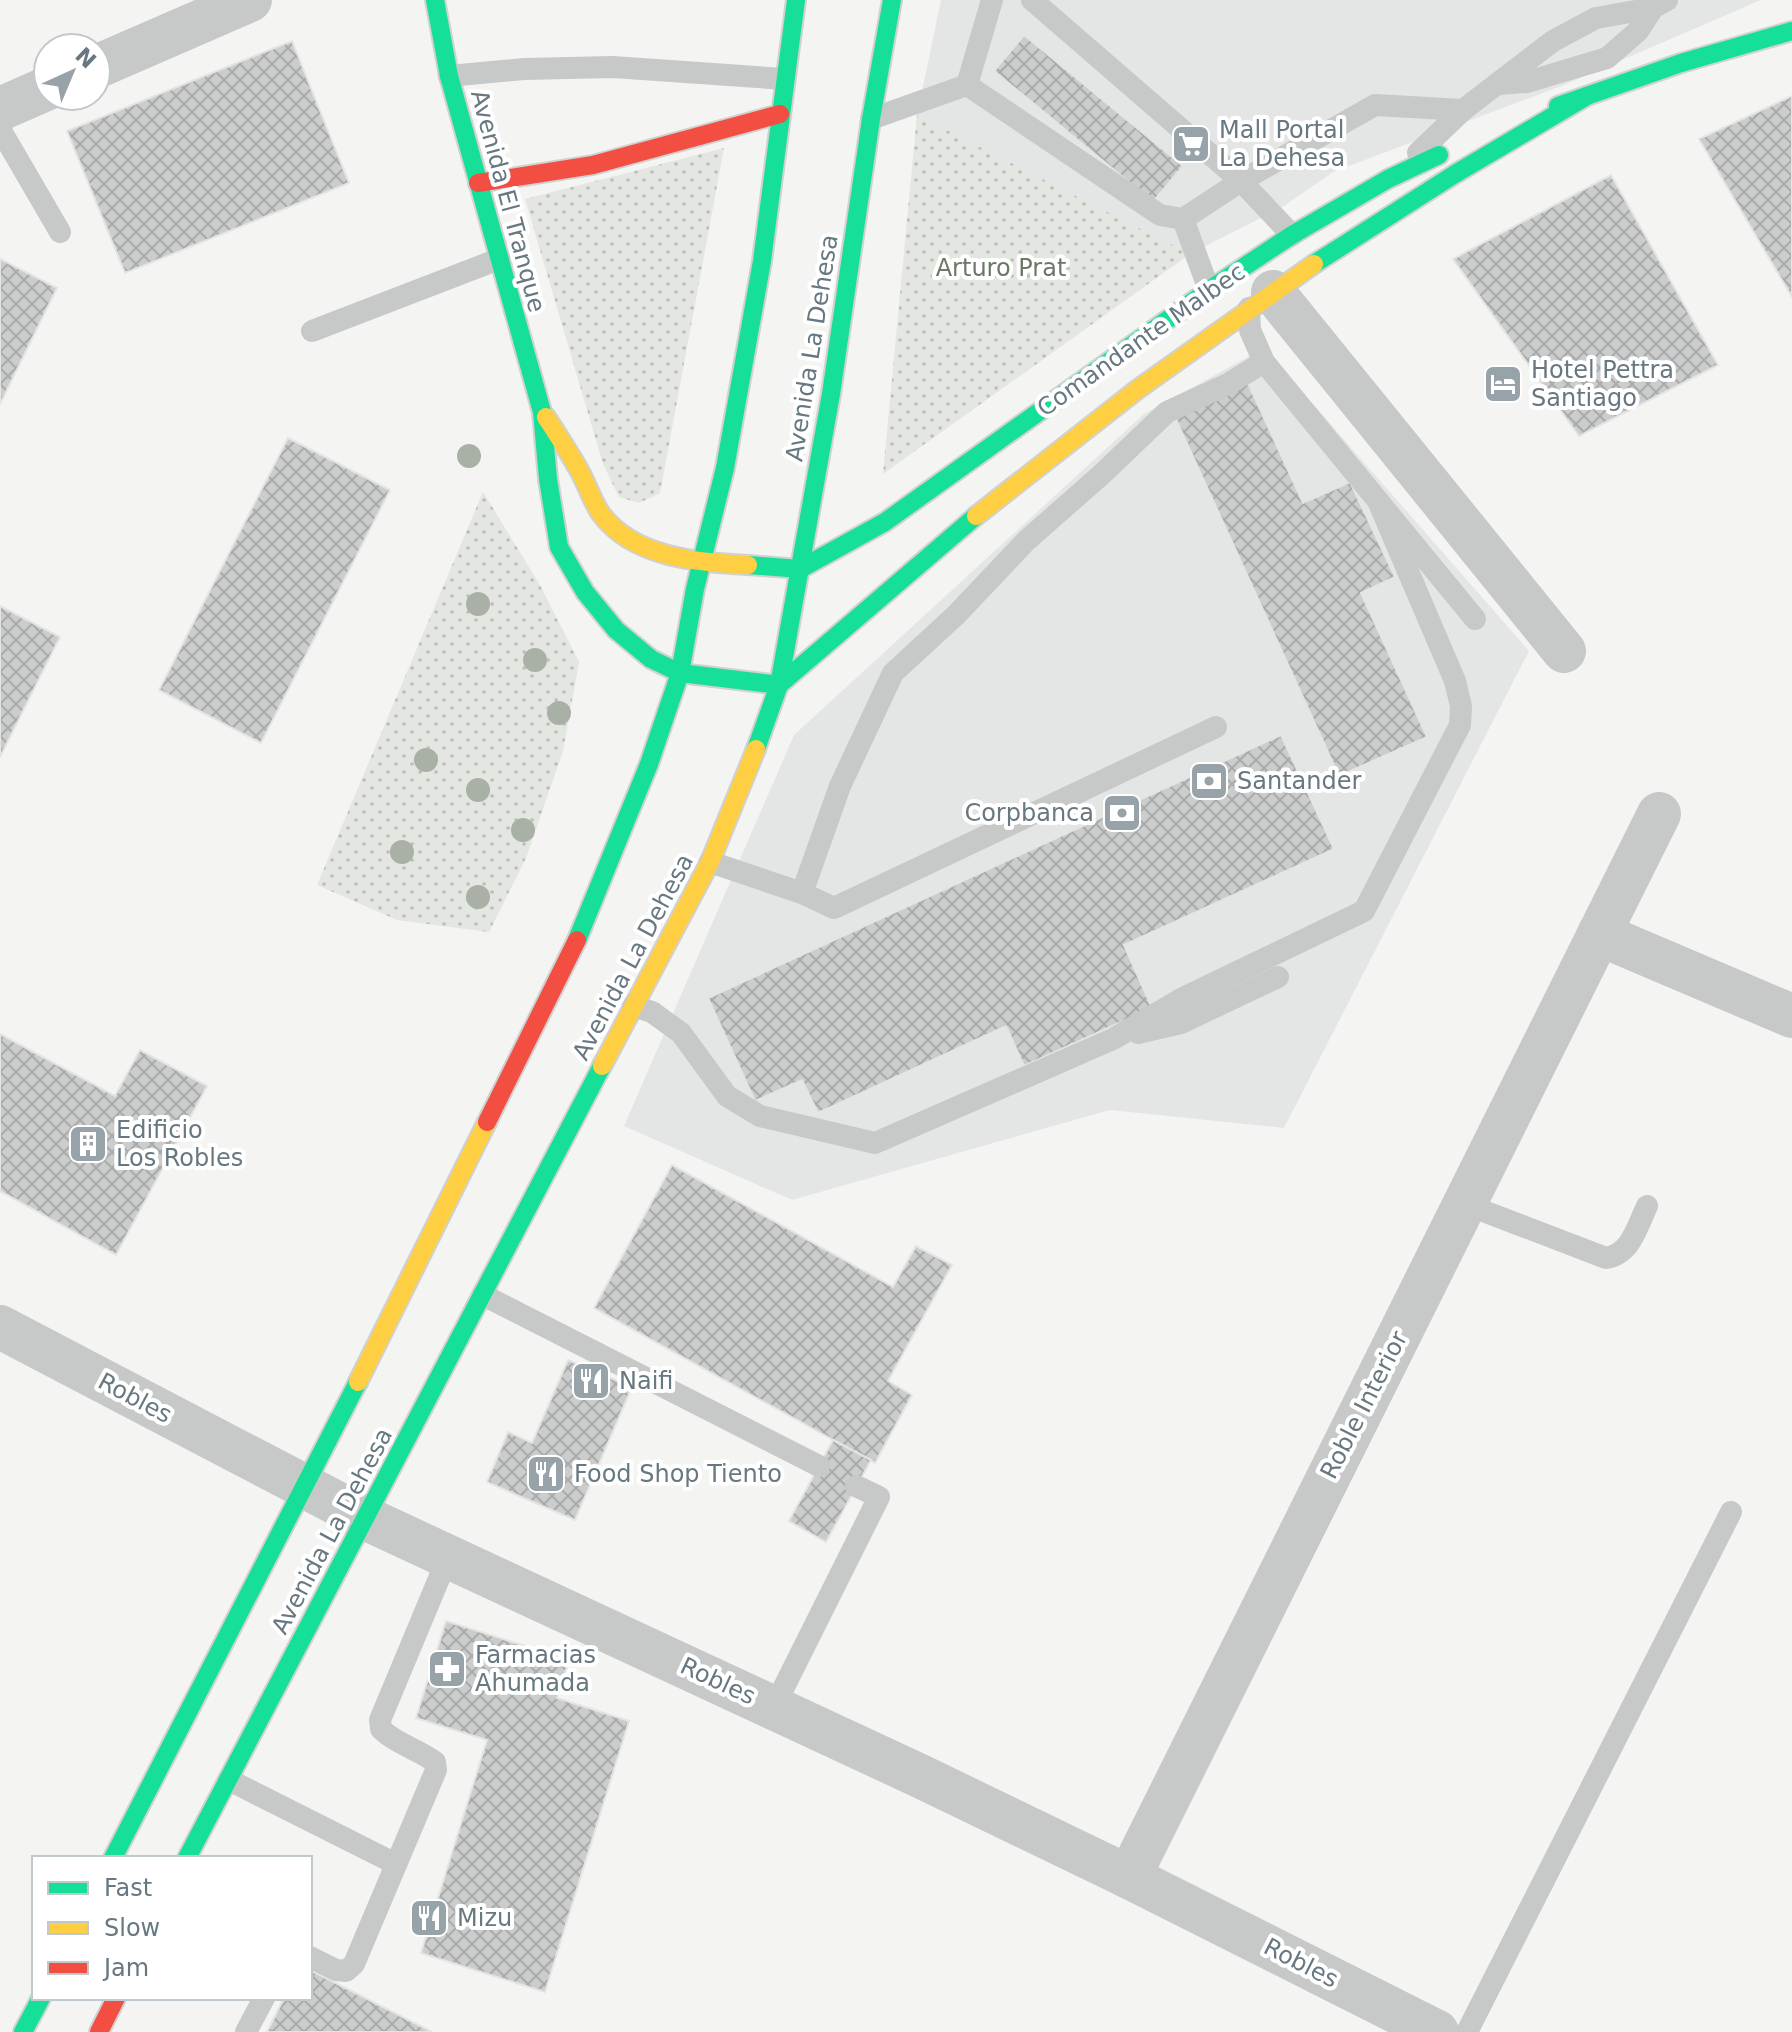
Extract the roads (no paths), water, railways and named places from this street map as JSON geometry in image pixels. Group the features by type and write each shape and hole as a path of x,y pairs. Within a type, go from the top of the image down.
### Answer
{"main road":[{"name":"Avenida El Tranque","path":"435,0 449,76 542,412 548,479 559,547 585,592 616,630 651,659 680,673"},
{"name":"Avenida La Dehesa","path":"114,1856 305,1488 576,943 644,777 680,673 725,468 762,261 796,0"},
{"name":"Avenida La Dehesa","path":"188,1856 673,935 710,862 747,775 779,685 831,394 871,119 892,0"},
{"name":"Comandante Malbec","path":"1492,132 1681,63 1792,31"},
{"name":"Comandante Malbec","path":"779,685 814,659 874,602 1076,437 1261,300 1480,158 1587,96"},
{"path":"478,183 520,180 582,166 780,114"},
{"name":"Comandante Malbec","path":"800,569 885,522 1209,290 1292,235 1388,179 1453,148"},
{"name":"Avenida El Tranque","path":"542,412 579,470 600,512 617,531 646,548 702,562"},
{"path":"702,562 800,569"},
{"path":"680,673 779,685"},
{"path":"23,2032 40,2000"},
{"path":"99,2032 115,2000"}],"street":[{"path":"112,60 250,0"},
{"path":"0,109 32,95"},
{"name":"Comandante Malbec","path":"1261,300 1564,651"},
{"name":"Roble Interior","path":"1129,1877 1659,814"},
{"path":"1599,934 1792,1016"},
{"name":"Robles","path":"0,1327 365,1518 774,1707 1129,1877 1437,2032"}],"lane":[{"path":"967,85 992,0"},
{"path":"1032,0 1241,181 1292,235"},
{"path":"1388,179 1463,110 1553,41 1596,18 1660,4"},
{"path":"1497,84 1527,82 1607,58 1638,31 1660,4"},
{"path":"449,76 524,69 613,67 784,79"},
{"path":"871,119 967,85"},
{"path":"967,85 1160,215 1183,219 1241,181 1375,105 1463,110"},
{"path":"0,129 60,232"},
{"path":"1183,219 1209,290"},
{"path":"312,331 499,259"},
{"path":"1261,300 1250,330 1264,362 1475,619"},
{"path":"802,893 840,786 893,673 956,615 1026,541 1167,412 1228,384 1264,362"},
{"path":"633,1006 652,1012 681,1033 727,1096 760,1116 875,1143 1113,1039 1181,999 1364,911 1460,725 1461,706 1455,681 1378,501"},
{"path":"710,862 802,893 834,908 1216,727"},
{"path":"1113,1039 1181,1023 1278,977"},
{"path":"1465,1204 1606,1258 1618,1256 1628,1247 1647,1206"},
{"path":"483,1295 819,1466"},
{"path":"774,1707 879,1497 856,1486"},
{"path":"1467,2032 1731,1512"},
{"path":"312,1958 336,1970 346,1971 354,1964 436,1770 435,1762 390,1738 381,1729 380,1720 448,1557"},
{"path":"229,1780 396,1864"},
{"path":"199,1835 212,1856"},
{"path":"246,2032 263,2000"}],"place":[{"name":"Mall Portal La Dehesa","path":"1191,144"},
{"name":"Hotel Pettra Santiago","path":"1503,384"},
{"name":"Santander","path":"1209,781"},
{"name":"Corpbanca","path":"1122,813"},
{"name":"Edificio Los Robles","path":"88,1144"},
{"name":"Naifi","path":"591,1381"},
{"name":"Food Shop Tiento","path":"546,1474"},
{"name":"Farmacias Ahumada","path":"447,1669"},
{"name":"Mizu","path":"429,1918"}],"park label":[{"name":"Arturo Prat","path":"1001,268"}]}
